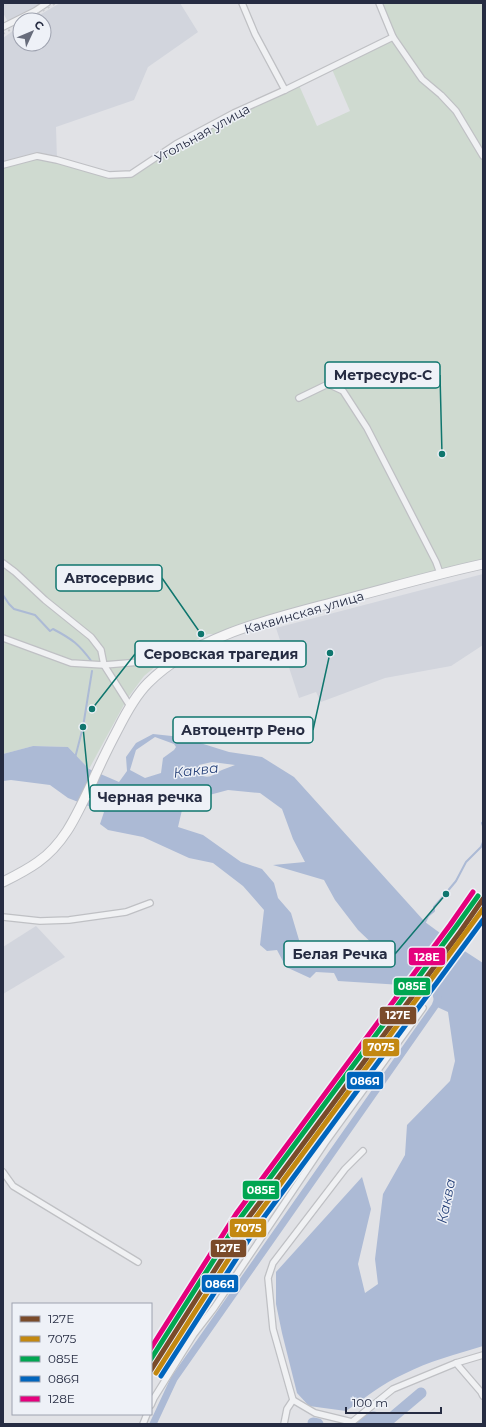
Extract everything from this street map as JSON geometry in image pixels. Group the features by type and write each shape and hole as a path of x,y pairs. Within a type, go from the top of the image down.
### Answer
{"main road":[{"name":"Каквинская улица","path":"3,882 38,862 60,841 74,820 107,749 130,706 148,684 177,659 228,634 268,620 440,573 483,564"}],"street":[{"path":"3,27 35,11 47,3"},
{"path":"242,3 255,34 285,90"},
{"path":"379,3 393,36 422,79 441,95 456,111 483,156"},
{"name":"Угольная улица","path":"3,165 37,156 57,160 109,175 131,174 176,144 213,124 393,36"},
{"path":"299,398 328,384 343,390 367,428 436,562 440,573"},
{"path":"3,563 45,600 91,637 101,650 104,665 130,706"},
{"path":"3,638 71,663 104,665 177,659"},
{"path":"3,917 40,921 69,920 126,912 150,903"},
{"path":"152,1403 194,1334 214,1308 325,1143 423,1008"},
{"path":"363,1151 345,1169 273,1263 268,1278 273,1329 293,1400 314,1413 352,1422 393,1389 456,1363 483,1355"},
{"path":"3,1172 13,1186 138,1262"},
{"path":"456,1363 483,1396"},
{"path":"284,1424 287,1408 293,1400"}],"shaded area":[{"path":"3,3 47,3 32,12 12,12 12,24 10,25 3,13"},
{"path":"60,3 180,3 198,32 148,67 134,100 56,127 57,160 3,165 3,38 12,32 12,52 52,52 52,12 45,12"},
{"path":"379,3 483,3 483,564 228,634 208,634 173,652 144,676 127,699 89,769 68,747 33,746 3,754 3,165 37,156 109,175 131,174 176,144 298,83 317,126 350,111 331,67 393,37"},
{"path":"483,574 483,645 451,666 385,678 321,702 316,692 299,698 276,628"},
{"path":"36,926 65,957 3,994 3,947"}],"water":[{"name":"Каква","path":"153,734 181,737 229,752 262,757 294,777 425,922 483,963 483,1346 443,1358 414,1369 381,1386 346,1411 309,1406 297,1393 276,1304 276,1272 362,1177 371,1209 358,1264 365,1293 378,1284 375,1259 383,1194 405,1155 407,1125 450,1081 455,1061 448,1012 435,1006 431,987 412,979 402,985 338,981 334,973 316,972 310,978 286,967 277,950 267,951 260,945 264,910 243,886 213,863 189,858 143,837 108,830 100,824 104,812 68,798 50,785 11,780 3,781 3,754 33,746 68,747 89,769 119,782 127,771 126,757 136,743","holes":["155,737 174,744 176,747 163,758 161,773 145,778 130,770 136,750","212,762 235,765 208,777 197,774 199,765","228,790 260,793 282,809 293,839 305,862 273,865 324,880 335,900 358,930 379,950 370,961 318,960 302,950 291,913 278,898 274,883 262,869 241,862 203,835 178,827 182,810 198,798"]}],"waterway":[{"path":"3,595 14,609 35,615 50,631 53,629 70,639 79,646 92,662"},
{"path":"75,758 83,727 92,671"},
{"path":"483,822 483,826"},
{"path":"424,924 428,916 434,911 434,907 456,881 466,862 481,847 483,842"},
{"path":"153,1424 174,1379 435,1006 438,998"},
{"path":"362,1424 373,1417 389,1420 421,1393"},
{"path":"313,1424 318,1424"}],"railway":[{"path":"41,12 56,3"},
{"path":"3,34 12,29"}],"transit line":[{"name":"128Е","path":"152,1346 236,1214 473,892"},
{"name":"085Е","path":"152,1357 241,1217 478,896"},
{"name":"127Е","path":"152,1368 246,1221 483,899"},
{"name":"7075","path":"156,1373 251,1224 483,909"},
{"name":"086Я","path":"161,1376 256,1228 483,920"}],"place":[{"name":"Метресурс-С","path":"442,454"},
{"name":"Автосервис","path":"201,634"},
{"name":"Автоцентр Рено","path":"330,653"},
{"name":"Серовская трагедия","path":"92,709"},
{"name":"Черная речка","path":"83,727"},
{"name":"Белая Речка","path":"446,894"}]}
